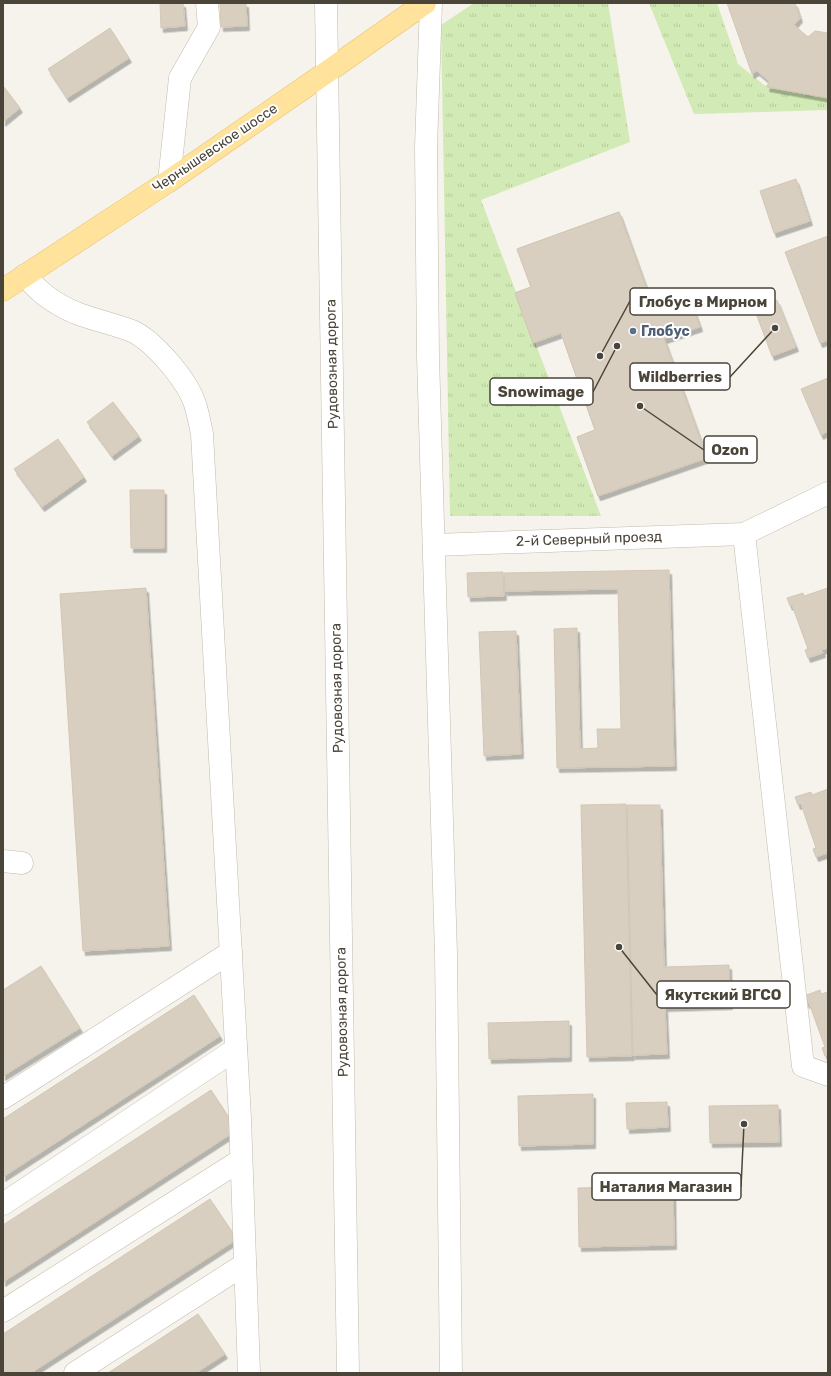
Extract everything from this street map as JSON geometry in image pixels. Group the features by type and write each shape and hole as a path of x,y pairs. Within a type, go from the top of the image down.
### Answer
{"main road":[{"name":"Чернышевское шоссе","path":"3,290 169,180 425,3"}],"street":[{"path":"169,180 180,78 209,27 207,3"},
{"name":"Рудовозная дорога","path":"326,3 348,1373"},
{"path":"431,3 426,147 428,358 446,954 451,1373"},
{"path":"25,275 30,282 59,304 76,313 132,332 152,345 168,362 185,384 195,403 202,434 236,1049 249,1373"},
{"path":"828,493 744,534 803,1066 828,1075"},
{"name":"2-й Северный проезд","path":"434,545 744,534"},
{"path":"3,1098 231,952"},
{"path":"3,1204 236,1049"},
{"path":"3,1311 241,1160"},
{"path":"75,1373 245,1264"}],"green space":[{"path":"474,3 608,3 630,142 481,200 601,516 450,516 441,25"},
{"path":"649,3 717,3 738,64 764,85 828,95 828,110 694,114"}],"building":[{"path":"160,3 183,3 185,26 161,28"},
{"path":"220,3 246,3 247,26 221,27"},
{"path":"727,3 795,3 800,18 794,25 808,37 815,31 828,33 828,98 767,87 769,81 757,71 752,74"},
{"path":"110,28 129,58 67,98 48,69"},
{"path":"4,87 20,108 3,122 3,88"},
{"path":"796,179 810,221 774,233 760,191"},
{"path":"619,212 655,312 690,299 700,327 664,339 707,458 598,496 577,437 595,430 561,333 533,343 515,293 531,287 517,249"},
{"path":"619,212 655,312 690,299 700,327 664,339 707,458 598,496 577,437 595,430 561,333 533,343 515,293 531,287 517,249"},
{"path":"828,236 828,340 820,343 785,252"},
{"path":"777,300 796,347 772,356 754,308"},
{"path":"828,378 828,431 821,435 801,389"},
{"path":"113,402 139,436 112,456 87,422"},
{"path":"58,439 84,477 42,507 14,469"},
{"path":"130,490 164,490 164,548 131,548"},
{"path":"669,570 674,766 557,768 554,629 577,628 580,749 598,748 597,729 621,729 618,589 505,591 504,573"},
{"path":"503,572 504,596 468,597 467,573"},
{"path":"146,588 169,946 83,951 60,594"},
{"path":"828,588 828,648 822,650 823,653 808,658 805,650 808,649 792,605 790,606 787,598 803,593 804,596"},
{"path":"516,631 521,754 484,756 479,632"},
{"path":"828,789 828,853 816,857 813,849 816,848 801,804 798,805 795,797 811,792 812,795"},
{"path":"626,804 632,1056 587,1057 581,805"},
{"path":"627,805 660,805 664,967 729,965 730,1005 665,1007 667,1054 633,1055"},
{"path":"41,966 80,1028 3,1076 3,990"},
{"path":"820,990 821,994 828,992 828,1054 825,1056 822,1048 825,1047 809,1003 807,1004 804,996"},
{"path":"194,995 220,1036 3,1177 3,1119"},
{"path":"569,1021 569,1057 489,1059 488,1023"},
{"path":"211,1090 237,1130 3,1282 3,1225"},
{"path":"593,1094 593,1144 519,1146 518,1096"},
{"path":"667,1102 668,1127 627,1129 626,1103"},
{"path":"778,1105 779,1142 710,1143 709,1106"},
{"path":"673,1186 674,1245 579,1247 578,1188"},
{"path":"210,1199 237,1239 31,1373 3,1373 3,1334"},
{"path":"198,1314 225,1354 196,1373 108,1373"}],"place":[{"name":"Wildberries","path":"775,328"},
{"name":"Глобус","path":"633,331"},
{"name":"Snowimage","path":"617,346"},
{"name":"Глобус в Мирном","path":"600,356"},
{"name":"Ozon","path":"640,406"},
{"name":"Якутский ВГСО","path":"619,947"},
{"name":"Наталия Магазин","path":"744,1124"}]}
